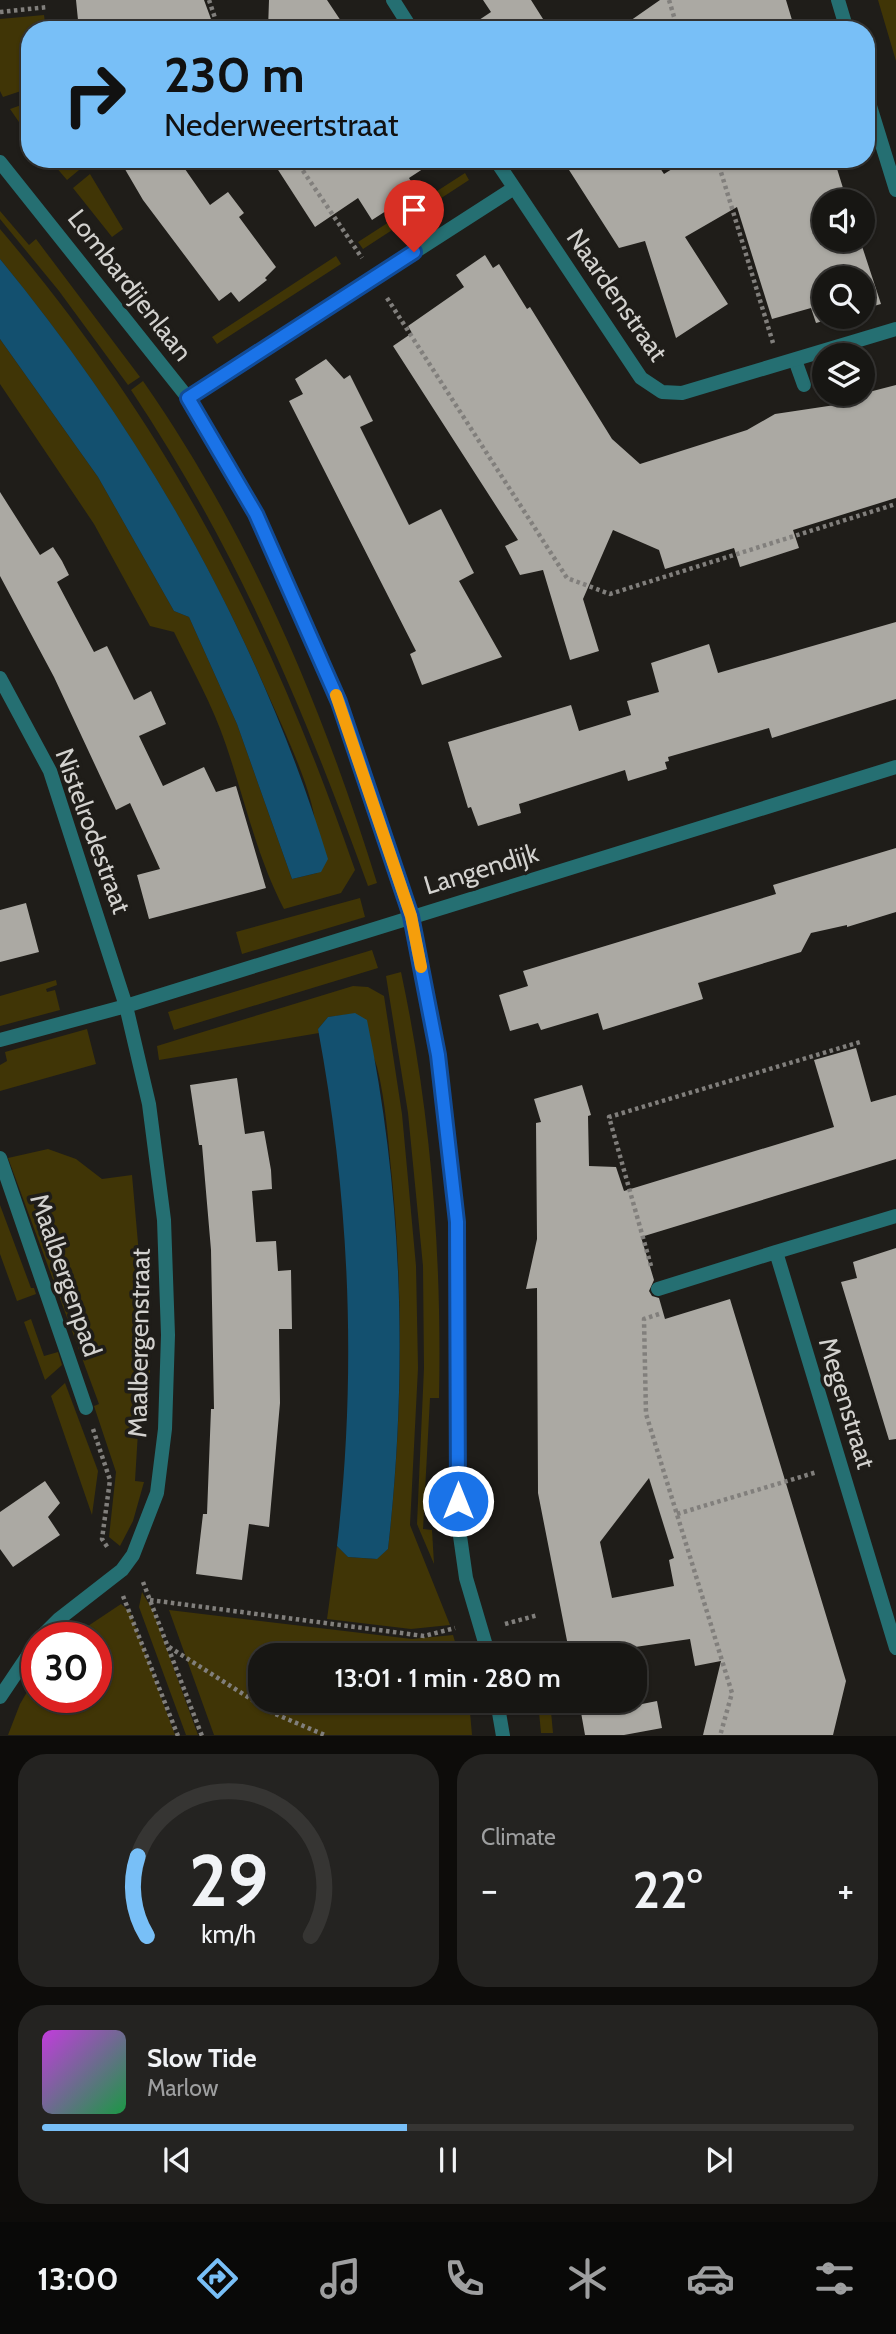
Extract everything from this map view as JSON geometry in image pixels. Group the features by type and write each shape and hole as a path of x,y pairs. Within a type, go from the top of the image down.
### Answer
{"street":[{"path":"393,0 406,21"},
{"path":"838,0 844,21"},
{"path":"875,122 896,190"},
{"name":"Lombardijenlaan","path":"0,162 188,398 256,514 334,690 411,916 438,1055 457,1222 458,1529 466,1578 486,1643"},
{"name":"Naardenstraat","path":"501,168 641,378 662,392 682,393 896,329"},
{"path":"188,398 514,188"},
{"path":"795,360 804,386"},
{"name":"Nistelrodestraat","path":"0,678 50,771 126,1006"},
{"name":"Langendijk","path":"0,1040 126,1006 896,767"},
{"name":"Maalbergenstraat","path":"56,1622 122,1570 133,1555 157,1493 165,1429 168,1335 162,1207 149,1104 126,1006"},
{"name":"Maalbergenpad","path":"0,1157 86,1408"},
{"path":"658,1289 896,1216"},
{"name":"Megenstraat","path":"775,1252 896,1648"},
{"path":"0,1697 21,1666"},
{"path":"499,1713 503,1735"}],"path":[{"path":"209,0 216,21"},
{"path":"669,0 675,21"},
{"path":"0,12 48,7"},
{"path":"301,168 567,578 610,594 896,504"},
{"path":"720,168 780,364"},
{"path":"720,1735 732,1693 646,1414 644,1319 665,1312 609,1117 860,1042"},
{"path":"677,1514 840,1465"},
{"path":"122,1570 121,1590 178,1735"},
{"path":"150,1600 424,1636 538,1615"},
{"path":"168,1646 273,1713 327,1735"}],"shaded area":[{"path":"878,0 896,0 896,61"},
{"path":"44,15 45,21 21,21 21,91 3,97 0,91 0,19"},
{"path":"21,105 21,125 10,109"},
{"path":"57,168 81,168 67,180"},
{"path":"465,173 469,180 363,249 358,242"},
{"path":"90,174 123,229 112,237 73,188"},
{"path":"0,211 29,245 36,239 140,377 128,385 59,291 0,219"},
{"path":"0,229 115,379 209,532 250,612 287,694 355,870 341,893 284,909 259,849 221,730 174,632 150,626 94,524 0,384 0,339 98,477 174,611 189,617 237,724 292,879 317,873 315,822 305,783 284,729 236,624 177,514 112,409 0,259"},
{"path":"336,256 341,264 217,344 212,337"},
{"path":"143,381 182,439 217,499 279,623 332,751 377,883 368,886 318,755 265,630 204,509 131,390"},
{"path":"360,898 365,917 242,954 236,932"},
{"path":"372,950 378,968 174,1030 168,1012"},
{"path":"401,972 427,1131 436,1237 439,1398 430,1398 423,1529 432,1530 434,1564 417,1524 424,1368 423,1266 408,1113 386,976"},
{"path":"56,980 57,985 46,989 47,992 55,990 60,1010 0,1026 0,996"},
{"path":"353,986 368,987 384,996 402,1114 416,1266 418,1368 410,1525 450,1625 411,1629 327,1619 337,1546 348,1557 376,1559 388,1549 393,1503 400,1364 396,1224 383,1094 377,1067 366,1040 352,1014 328,1017 318,1029 319,1033 159,1060 157,1046"},
{"path":"87,1029 96,1064 0,1091 0,1065 7,1061 5,1052"},
{"path":"48,1149 76,1159 102,1179 132,1175 141,1277 149,1277 150,1383 141,1383 135,1481 144,1482 133,1521 120,1546 109,1537 116,1472 94,1406 99,1404 8,1158"},
{"path":"0,1205 31,1288 34,1288 36,1294 17,1301 0,1254"},
{"path":"31,1319 44,1356 58,1352 62,1365 45,1380 24,1322"},
{"path":"65,1383 98,1471 92,1515 51,1396"},
{"path":"142,1592 153,1611 198,1735 186,1735 139,1607"},
{"path":"121,1604 130,1612 175,1735 8,1735 21,1702 21,1713 112,1713 112,1622 94,1622"},
{"path":"169,1610 412,1639 453,1635 455,1643 248,1643 248,1713 470,1713 472,1735 214,1735"},
{"path":"539,1713 551,1713 553,1733 541,1733"}],"water":[{"path":"0,259 54,327 104,397 194,543 269,697 300,777 328,859 321,872 292,879 237,724 189,617 174,611 98,477 0,339"},
{"path":"355,1013 367,1020 379,1085 395,1217 398,1284 400,1350 394,1483 388,1549 377,1559 348,1557 337,1546 347,1416 347,1287 337,1158 318,1029 328,1017"}],"building":[{"path":"76,0 204,0 212,21 183,19 78,21"},
{"path":"269,0 327,0 341,21 268,21"},
{"path":"483,0 531,0 544,21 478,21 491,12"},
{"path":"660,0 786,0 792,21 630,21"},
{"path":"124,168 184,168 210,205 228,192 244,213 239,217 276,267 265,278 267,280 239,302 231,292 219,301 143,200"},
{"path":"277,168 424,168 409,178 417,191 372,220 358,198 315,227"},
{"path":"568,168 660,168 664,174 674,168 837,168 843,189 812,189 812,252 864,252 869,266 812,266 812,311 811,308 772,319 737,207 685,237 728,304 676,338 645,241 619,248"},
{"path":"485,255 493,268 499,264 527,309 530,307 612,439 640,464 747,430 775,414 828,406 875,406 875,390 896,385 896,498 793,530 799,548 740,567 734,548 665,569 659,550 613,530 583,599 599,651 570,660 543,570 520,575 505,546 518,540 393,346 412,333 408,326 464,287 456,275"},
{"path":"875,286 881,304 875,306"},
{"path":"326,359 344,379 350,375 373,421 360,427 409,525 441,509 474,573 459,581 502,657 422,685 410,654 416,651 289,401 303,394 295,379"},
{"path":"0,492 40,555 53,547 62,561 69,575 57,582 94,652 107,646 134,700 151,691 166,724 139,736 163,786 204,767 216,792 236,786 266,888 149,919 137,875 160,869 130,803 116,810 54,677 0,576"},
{"path":"896,622 896,699 772,738 769,728 668,757 669,761 665,762 667,769 628,781 625,770 519,804 521,813 478,826 471,807 468,808 448,742 571,705 579,731 631,715 627,701 659,692 651,663 709,644 718,673"},
{"path":"896,848 896,912 847,927 811,933 801,952 698,983 703,999 603,1030 598,1013 541,1030 538,1023 510,1031 499,995 528,986 523,971 776,894 773,885"},
{"path":"26,903 39,952 0,962 0,910"},
{"path":"856,1048 871,1102 896,1095 896,1159 641,1237 654,1280 649,1291 652,1296 659,1298 665,1319 730,1299 846,1681 833,1735 703,1735 721,1661 695,1666 690,1639 647,1645 647,1643 567,1643 538,1493 537,1288 526,1289 537,1239 536,1123 541,1122 534,1099 582,1085 591,1115 588,1116 589,1166 616,1167 624,1191 834,1127 814,1060","holes":["649,1478 674,1558 669,1560 674,1586 612,1598 600,1542"]},
{"path":"237,1078 245,1134 264,1131 271,1170 272,1189 252,1191 256,1242 276,1241 278,1271 291,1270 292,1329 279,1329 280,1403 269,1527 249,1524 242,1580 196,1574 203,1514 207,1514 211,1409 214,1409 211,1250 202,1145 199,1145 190,1085"},
{"path":"896,1248 896,1439 889,1440 841,1282 857,1278 853,1262"},
{"path":"45,1481 60,1503 48,1517 60,1535 13,1567 0,1549 0,1512"},
{"path":"657,1701 662,1728 624,1735 585,1735 581,1713 647,1713 647,1703"}],"slow traffic":[{"path":"336,695 411,916 421,967"}],"route":[{"path":"414,252 188,398 256,514 339,702 411,916 438,1055 457,1222 458,1501"}]}
